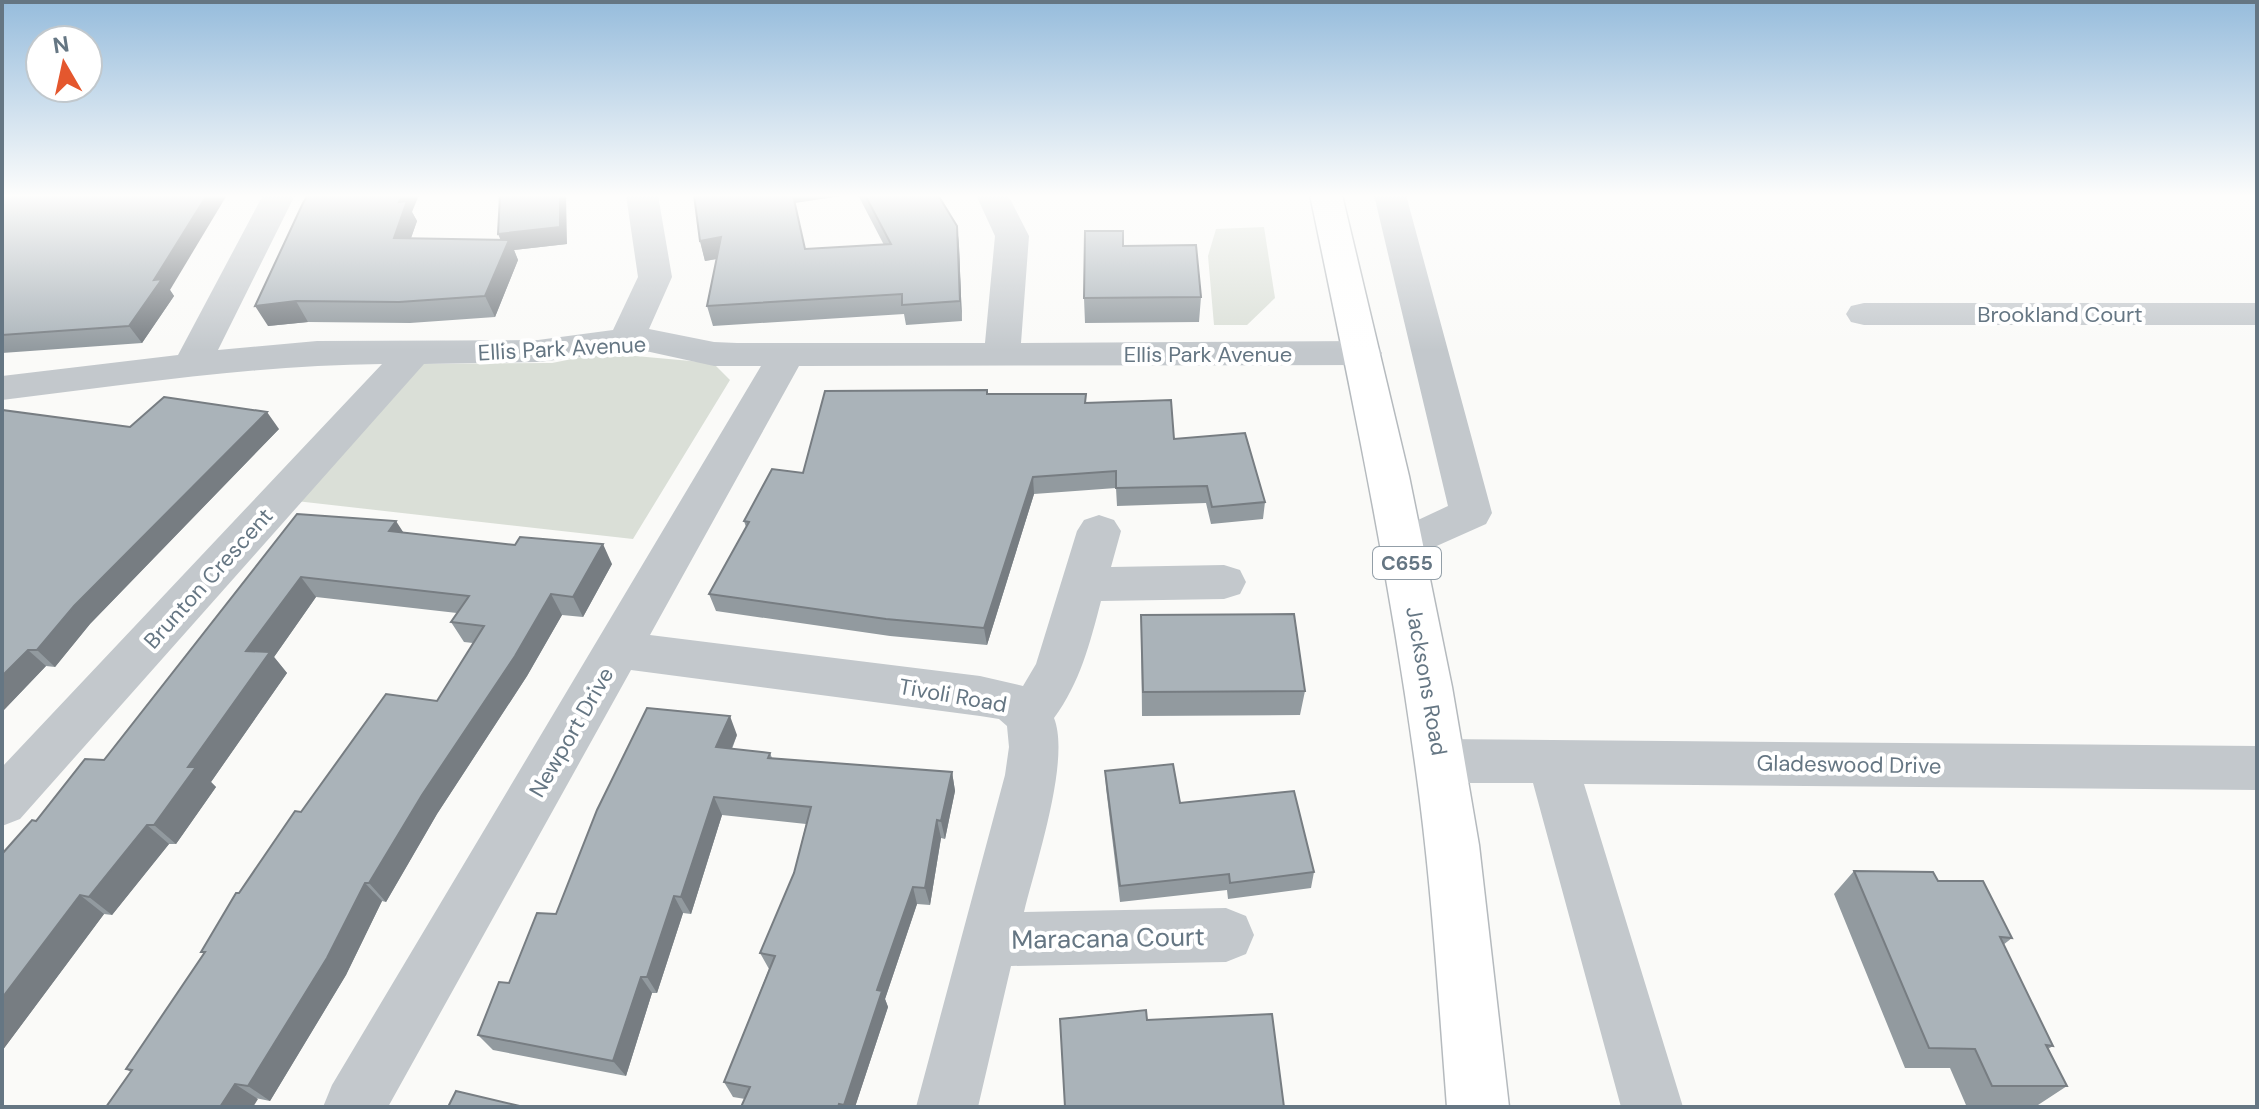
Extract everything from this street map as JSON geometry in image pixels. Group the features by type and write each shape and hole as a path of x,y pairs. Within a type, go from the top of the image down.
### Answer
{"main road":[{"name":"Jacksons Road","path":"1338,247 1403,545 1440,761 1462,935 1478,1107"},
{"name":"Jacksons Road","path":"1462,935 1504,1107"}],"street":[{"path":"192,364 252,247"},
{"path":"626,340 655,277 650,247"},
{"path":"1002,355 1011,247"},
{"path":"1403,247 1471,513 1403,545"},
{"name":"Brookland Court","path":"1864,314 2257,314"},
{"name":"Ellis Park Avenue","path":"2,388 192,364 317,353 538,351 641,339 714,354 786,356 1363,353"},
{"name":"Brunton Crescent","path":"2,803 413,353"},
{"name":"Newport Drive","path":"354,1107 786,356"},
{"path":"1027,717 1049,688 1060,664 1099,531"},
{"path":"1084,584 1224,582"},
{"name":"Tivoli Road","path":"618,650 980,696 1017,705 1027,717 1036,741 1033,764 947,1107"},
{"name":"Gladeswood Drive","path":"1440,761 2257,768"},
{"path":"1552,761 1652,1107"},
{"name":"Maracana Court","path":"989,940 1226,935"}],"shaded area":[{"path":"1211,247 1267,247 1275,298 1247,325 1214,325 1208,256"},
{"path":"602,353 713,363 730,380 633,539 296,501 418,364 552,363"}],"building":[{"path":"2,247 175,247 154,280 162,279 129,326 2,335"},
{"path":"283,247 506,247 485,296 399,302 296,301 255,306"},
{"path":"719,247 958,247 960,301 902,305 902,294 707,306"},
{"path":"1085,247 1196,247 1201,297 1084,298"},
{"path":"987,390 987,394 1086,394 1085,403 1171,400 1174,439 1245,433 1265,502 1212,507 1207,486 1116,488 1116,471 1033,477 984,628 886,619 709,594 749,522 744,521 772,469 803,473 825,391"},
{"path":"164,397 267,412 74,606 37,650 28,650 2,676 2,410 130,427"},
{"path":"297,514 396,521 389,531 515,545 520,537 603,544 573,597 551,594 515,656 422,795 369,883 365,883 327,958 248,1086 235,1084 220,1107 106,1107 132,1070 126,1069 205,952 201,952 236,893 239,893 295,811 301,812 386,694 437,701 484,626 451,622 469,596 301,577 246,651 270,652 188,767 196,767 154,825 147,825 89,897 80,895 2,998 2,854 32,820 36,821 85,759 104,760"},
{"path":"1294,614 1305,691 1143,692 1141,615"},
{"path":"647,708 730,716 716,747 770,753 768,758 952,772 941,821 937,820 925,888 913,887 877,990 882,991 844,1105 741,1107 750,1087 724,1082 775,956 760,953 794,873 811,807 714,797 681,897 674,896 647,977 641,977 613,1061 478,1035 499,982 509,983 537,913 556,914 597,810"},
{"path":"1173,764 1180,803 1294,791 1314,872 1230,883 1229,874 1120,886 1105,771"},
{"path":"1854,871 1933,872 1938,881 1983,881 2012,938 2000,937 2053,1046 2046,1045 2067,1086 1992,1086 1975,1049 1929,1048"},
{"path":"1146,1010 1147,1020 1272,1014 1284,1107 1065,1107 1060,1019"},
{"path":"456,1091 524,1107 448,1107"}]}
